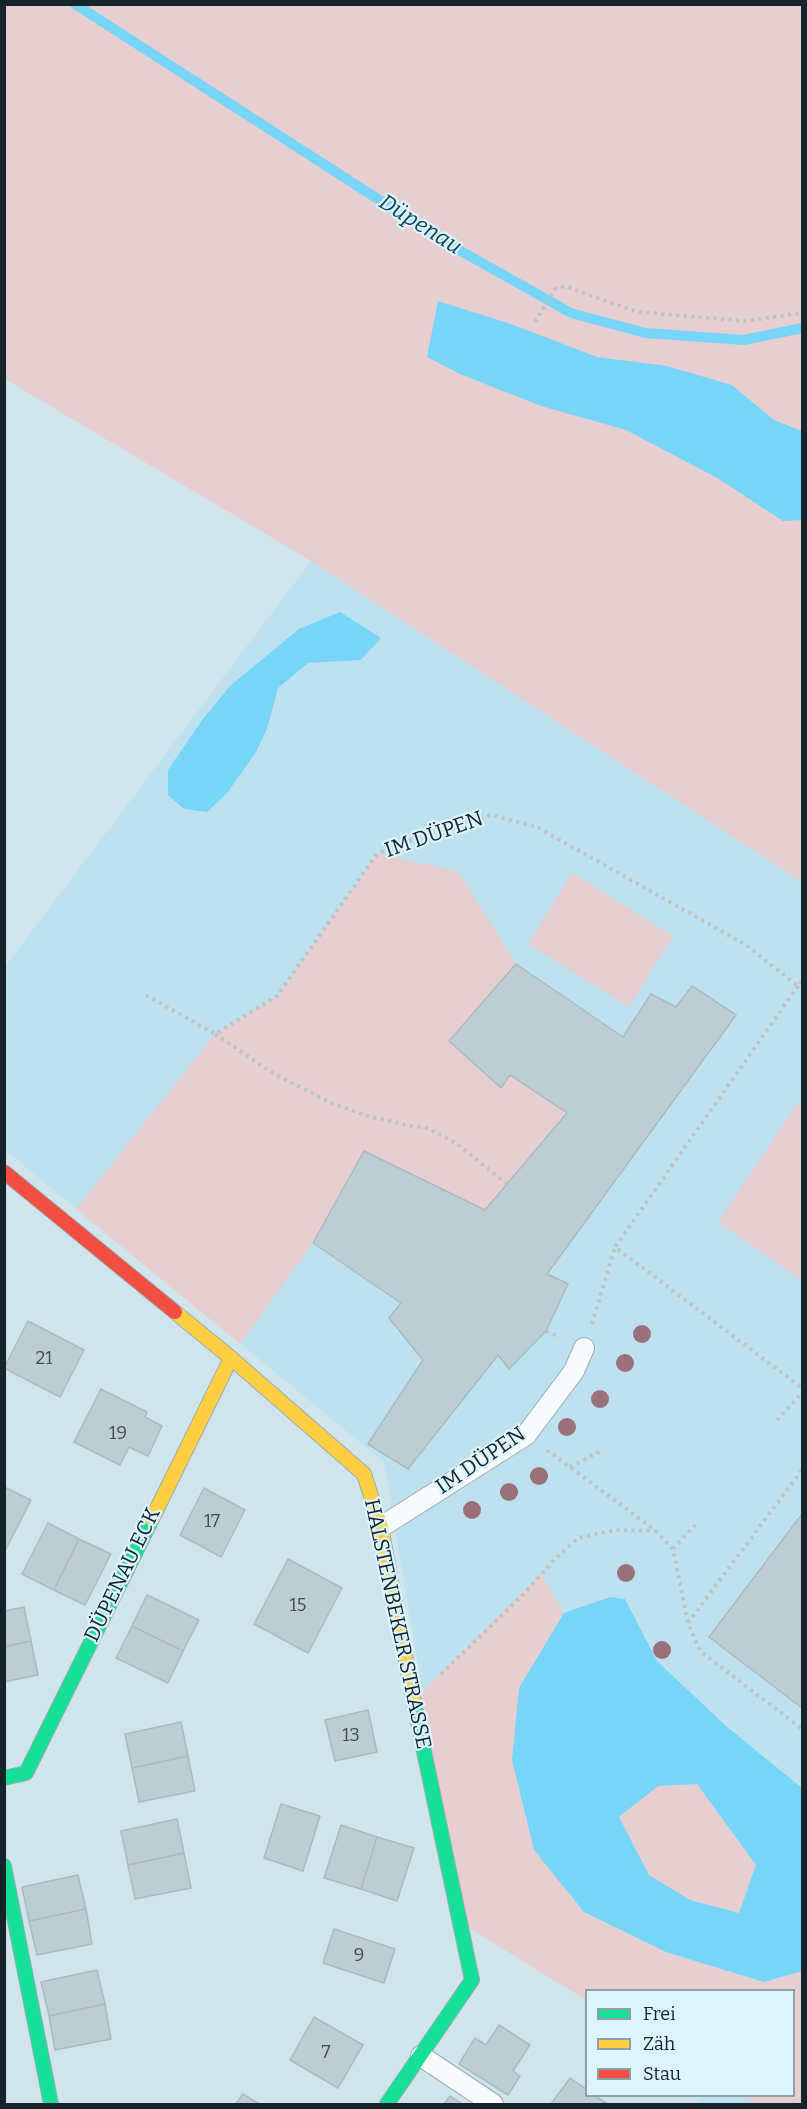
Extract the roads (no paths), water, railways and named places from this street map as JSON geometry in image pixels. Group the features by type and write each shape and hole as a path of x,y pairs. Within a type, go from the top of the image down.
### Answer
{"street":[{"name":"HALSTENBEKER STRASSE","path":"4,1172 231,1358 364,1474 381,1527 413,1701 472,1980 387,2104"},
{"name":"DÜPENAU ECK","path":"4,1778 26,1773 231,1358"},
{"path":"4,1866 51,2104"}],"lane":[{"name":"IM DÜPEN","path":"381,1527 526,1435 574,1371 584,1348"},
{"path":"421,2056 493,2104"}],"water":[{"path":"438,301 508,323 597,357 667,366 732,385 774,420 802,431 802,520 783,521 719,479 626,430 541,406 460,374 427,357"},
{"path":"340,612 381,638 361,660 308,663 278,688 267,729 256,752 227,793 207,812 184,809 168,795 168,770 202,720 231,685 299,629"},
{"path":"610,1597 625,1599 657,1661 726,1726 802,1788 802,1971 764,1982 666,1952 584,1912 534,1850 512,1760 519,1688 564,1613","holes":["697,1784 756,1865 739,1913 690,1900 649,1875 619,1817 658,1786"]}],"waterway":[{"name":"Düpenau","path":"75,4 443,241 571,313 645,333 744,340 802,328"}]}
